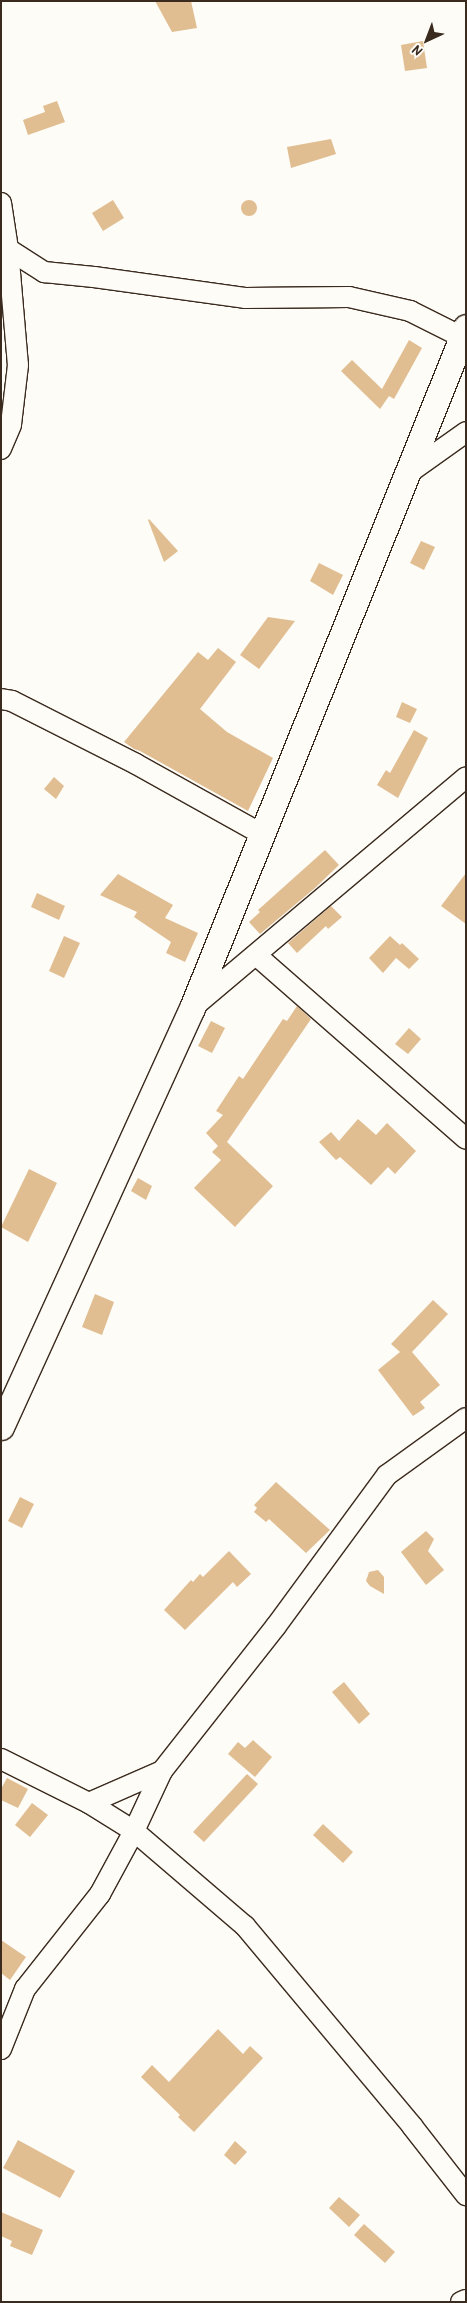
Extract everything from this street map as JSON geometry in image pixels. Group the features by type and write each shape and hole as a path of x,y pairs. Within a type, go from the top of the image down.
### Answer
{"main road":[{"path":"1,1427 8,1392 192,1008 464,335"}],"street":[{"path":"1,203 8,249 18,365 10,425 1,449"},
{"path":"8,249 44,272 245,298 349,296 410,311 464,335"},
{"path":"407,474 466,432"},
{"path":"1,699 12,701 136,764 262,834"},
{"path":"192,1008 466,776"},
{"path":"256,955 466,1139"},
{"path":"1,2049 25,1989 100,1894 134,1832 162,1771 270,1633 387,1475 466,1418"},
{"path":"1,1759 88,1803 134,1832 245,1926 412,2126 466,2195"},
{"path":"88,1803 162,1771"},
{"path":"461,2302 466,2300"}],"building":[{"path":"155,1 191,1 197,28 172,32"},
{"path":"423,41 427,68 405,71 401,45"},
{"path":"57,101 65,122 28,135 23,120 45,112 43,106"},
{"path":"331,139 336,154 291,168 287,147"},
{"path":"113,200 124,218 103,231 92,213"},
{"path":"249,200 257,208 249,216 241,208"},
{"path":"409,340 422,348 394,399 389,396 380,409 341,371 352,360 382,389"},
{"path":"148,520 178,551 164,562"},
{"path":"421,541 435,547 424,570 410,563"},
{"path":"319,563 343,575 333,595 310,581"},
{"path":"268,617 295,621 259,669 240,655"},
{"path":"218,648 236,662 200,709 227,732 273,758 248,811 124,742 198,652 208,660"},
{"path":"402,702 417,709 410,723 396,717"},
{"path":"414,730 428,738 398,798 377,785 386,770 390,773"},
{"path":"54,777 64,786 56,799 44,789"},
{"path":"325,850 339,865 315,888 260,934 249,922 260,912 258,910"},
{"path":"466,873 466,924 441,906"},
{"path":"118,874 173,905 165,918 198,933 185,962 166,953 171,942 134,917 137,912 100,895"},
{"path":"37,893 65,906 59,920 31,907"},
{"path":"331,906 342,917 328,929 326,926 297,953 288,943"},
{"path":"64,936 80,943 64,978 49,971"},
{"path":"390,936 400,945 402,943 419,959 409,969 396,958 383,973 369,958"},
{"path":"297,1006 311,1019 227,1142 273,1186 235,1227 194,1188 221,1160 212,1152 218,1146 206,1133 223,1115 216,1111 239,1076 243,1079 283,1019 287,1021"},
{"path":"211,1021 225,1028 212,1053 198,1046"},
{"path":"409,1028 421,1039 408,1054 395,1044"},
{"path":"358,1119 376,1135 387,1123 416,1151 395,1174 388,1167 371,1185 340,1157 336,1160 319,1142 331,1132 339,1141"},
{"path":"29,1169 57,1183 28,1242 1,1227"},
{"path":"138,1178 152,1186 146,1200 131,1191"},
{"path":"95,1294 114,1302 102,1335 82,1327"},
{"path":"433,1300 448,1314 412,1352 440,1385 420,1402 425,1408 413,1416 378,1370 400,1352 391,1344"},
{"path":"276,1482 330,1530 306,1553 269,1519 266,1522 254,1512 257,1508 254,1505"},
{"path":"20,1497 34,1504 22,1528 8,1521"},
{"path":"426,1531 434,1539 428,1551 444,1570 426,1585 401,1552"},
{"path":"229,1551 251,1574 237,1587 233,1582 185,1630 164,1610 191,1580 193,1582 200,1574 203,1577"},
{"path":"378,1570 384,1577 384,1594 370,1586 366,1581 369,1572"},
{"path":"344,1682 370,1714 359,1724 332,1692"},
{"path":"253,1740 272,1757 255,1777 228,1754 238,1742 245,1748"},
{"path":"247,1774 258,1784 204,1842 193,1832"},
{"path":"7,1778 28,1789 18,1808 1,1800 1,1789"},
{"path":"32,1803 48,1815 30,1837 15,1825"},
{"path":"323,1824 353,1852 343,1863 313,1835"},
{"path":"1,1940 26,1957 10,1980 1,1973"},
{"path":"218,2029 243,2054 250,2046 263,2058 194,2132 178,2117 180,2115 141,2077 152,2065 169,2082"},
{"path":"18,2140 75,2171 60,2198 3,2168"},
{"path":"235,2141 247,2152 235,2165 224,2155"},
{"path":"339,2197 360,2215 349,2227 329,2208"},
{"path":"1,2212 43,2230 32,2255 10,2246 12,2241 1,2236"},
{"path":"364,2224 395,2252 385,2263 354,2235"}]}
